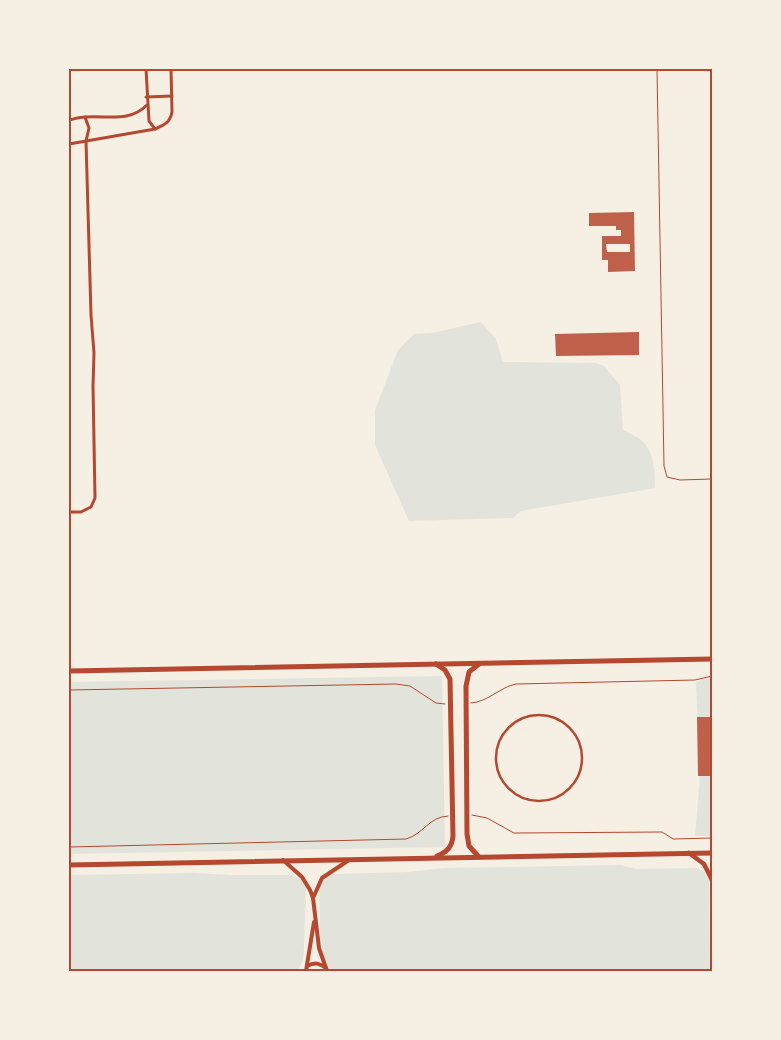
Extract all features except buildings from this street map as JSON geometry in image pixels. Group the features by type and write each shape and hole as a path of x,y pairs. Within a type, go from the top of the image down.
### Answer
{"highway":[{"path":"69,671 712,659"},
{"path":"435,858 452,846 453,836 451,704 448,675 445,670 436,664"},
{"path":"479,664 467,676 465,703 467,841 479,857"},
{"path":"69,865 712,853"}],"main road":[{"path":"689,854 704,864 712,880"}],"street":[{"path":"146,69 146,97 149,121 155,129"},
{"path":"69,144 155,129 166,123 170,119 172,96 171,69"},
{"path":"146,97 172,96"},
{"path":"69,120 85,117 119,118 141,111 147,105"},
{"path":"69,512 81,512 92,507 95,498 94,353 91,315 86,140 89,128 85,117"},
{"path":"537,715 550,717 571,729 582,751 582,764 572,786 551,800 536,801 522,798 510,790 501,779 496,765 496,751 501,737 510,726 523,718 537,715"},
{"path":"283,860 302,877 313,898 319,948 326,970"},
{"path":"313,898 322,878 349,860"},
{"path":"306,971 314,917"},
{"path":"307,966 312,963 320,964 326,970"}],"lane":[{"path":"657,69 664,466 667,477 680,480 712,479"}],"path":[{"path":"465,703 483,700 507,686 516,684 696,680 712,676"},
{"path":"69,690 396,684 410,686 436,703 451,704"},
{"path":"466,815 487,818 514,834 662,832 674,839 712,838"},
{"path":"69,847 406,839 415,836 433,819 453,816"}],"shaded area":[{"path":"481,322 496,339 503,362 596,363 604,366 620,385 623,430 641,440 652,456 655,488 521,511 513,518 409,521 375,445 375,410 398,350 414,334 432,333"},
{"path":"442,676 445,847 69,854 69,682"},
{"path":"712,677 712,836 695,836 700,775 696,682"},
{"path":"621,865 636,869 695,868 705,872 709,881 710,971 329,971 322,950 319,887 326,876 333,874 407,872 444,868"},
{"path":"194,873 292,875 302,880 306,887 304,949 303,960 298,971 69,971 69,875"}]}
